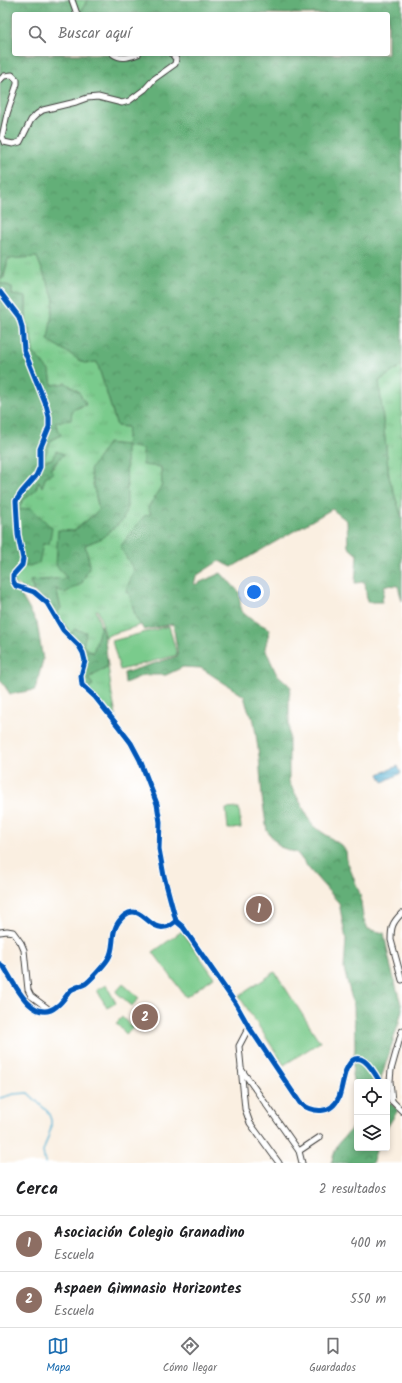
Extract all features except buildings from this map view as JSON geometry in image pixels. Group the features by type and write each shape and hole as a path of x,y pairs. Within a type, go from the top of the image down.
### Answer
{"street":[{"path":"72,0 76,12"},
{"path":"116,56 126,58 132,56"},
{"path":"0,80 4,76 12,75 17,84 7,114 2,137 4,142 13,144 20,142 31,120 44,110 98,96 122,103 129,102 145,89 154,79 175,64 176,59 174,56"},
{"path":"0,292 19,317 22,327 24,350 46,405 49,417 49,428 40,449 40,467 36,476 16,501 18,535 24,559 22,565 13,575 13,581 16,586 34,592 47,603 63,630 79,646 85,661 81,676 82,685 95,697 118,726 131,743 140,760 157,804 160,822 159,849 164,876 176,921 186,931 218,976 249,1027 300,1103 307,1108 317,1111 325,1111 333,1106 339,1098 346,1069 356,1059 365,1060 371,1066 378,1079"},
{"path":"0,964 4,967 25,1000 39,1011 50,1010 58,1006 72,990 89,981 108,960 112,935 122,918 127,914 133,911 138,912 157,926 162,927 166,927 176,921"},
{"path":"402,913 391,927 391,940 402,980"},
{"path":"0,932 13,932 21,943 24,950 28,990 31,996 50,1010"},
{"path":"249,1027 239,1046 246,1116 279,1163"},
{"path":"392,1101 390,1080 391,1070 402,1031"},
{"path":"241,1068 299,1151 302,1163"},
{"path":"390,1098 402,1111"},
{"path":"299,1151 320,1137"}],"green space":[{"path":"0,0 72,0 76,12 12,12 12,56 390,56 390,12 81,12 87,0 402,0 402,365 379,381 389,477 402,518 402,601 398,586 385,585 382,602 367,602 365,582 355,583 357,555 348,547 347,521 332,509 232,567 219,561 196,576 194,585 221,573 239,592 241,611 252,620 270,629 265,648 276,673 291,687 289,696 289,782 313,826 341,845 346,851 347,861 360,894 363,917 368,929 384,933 391,968 402,1008 381,1079 354,1079 354,1085 352,1075 355,1047 354,1007 344,969 346,939 339,903 297,853 280,847 267,831 254,721 247,707 244,696 201,668 183,667 166,675 144,675 125,683 124,673 178,656 173,624 144,630 136,618 129,594 126,592 134,570 120,547 144,516 151,514 148,508 162,485 161,467 143,465 143,449 126,446 127,507 123,520 102,538 85,545 90,565 82,583 65,593 56,589 61,608 57,613 66,628 72,634 74,629 86,632 83,647 93,653 101,625 105,640 108,666 88,678 93,685 86,689 82,685 83,653 63,630 52,610 34,592 30,581 67,578 56,565 58,530 74,531 99,510 90,470 108,443 126,445 128,427 117,426 97,362 84,363 48,340 54,299 37,257 8,259 3,278 0,278"},
{"path":"72,0 87,0 81,12 76,12"},
{"path":"37,257 54,299 49,340 97,362 117,426 128,427 143,449 161,467 162,485 148,508 151,514 126,591 129,593 136,618 141,625 109,635 106,638 98,610 96,610 101,628 94,653 77,641 57,613 61,608 56,589 90,565 85,545 102,538 123,519 90,470 99,510 74,531 68,578 30,581 34,592 22,588 13,581 19,510 22,501 35,491 39,481 42,486 46,476 54,473 50,470 58,461 52,459 43,461 51,440 55,422 72,410 86,405 52,385 50,372 33,352 30,329 26,328 26,298 12,295 12,287 0,283 0,278 4,278 8,258"},
{"path":"0,283 12,287 12,295 26,297 26,327 30,329 33,352 50,372 52,385 66,383 78,391 86,404 72,410 71,420 55,422 61,435 51,440 43,461 52,459 56,451 64,454 50,469 54,473 46,476 42,487 39,481 35,491 22,501 19,510 31,508 52,528 49,544 43,544 39,563 25,567 22,565 13,575 13,581 37,623 43,660 35,690 10,694 0,679"},
{"path":"402,365 402,518 389,477 379,381"},
{"path":"169,626 177,655 120,670 112,641"},
{"path":"108,666 118,726 86,689 88,679"},
{"path":"239,808 241,828 228,829 226,809"},
{"path":"182,931 214,977 186,997 153,952"},
{"path":"275,972 320,1042 284,1065 239,996"},
{"path":"123,984 139,998 132,1006 116,992"},
{"path":"106,985 116,1003 107,1008 97,990"},
{"path":"122,1017 133,1028 126,1034 116,1023"},
{"path":"390,1103 398,1110 390,1123"},
{"path":"354,1125 354,1151 376,1151 372,1163 331,1163 337,1145"}],"water":[{"path":"398,766 401,773 383,782 379,774"}],"waterway":[{"path":"0,1098 14,1094 28,1093 48,1112 51,1120 51,1128 43,1152 45,1163"}],"cycle path":[{"path":"0,292 19,317 22,327 24,350 46,405 49,417 49,427 40,449 40,467 36,476 16,501 18,535 23,559 22,565 13,575 13,581 16,586 34,592 47,603 63,630 79,646 85,661 81,676 82,685 95,697 118,726 131,743 140,760 157,804 160,822 159,849 164,876 176,921 168,926 159,927 136,912 131,912 125,915 116,926 111,954 104,965 87,983 71,990 57,1006 48,1011 40,1011 32,1007 19,992 4,967 0,964"},
{"path":"176,921 183,927 236,1004 249,1027 300,1103 310,1109 316,1110 331,1107 336,1103 339,1097 346,1070 355,1059 365,1061 378,1079"}],"place":[{"name":"Asociación Colegio Granadino","path":"259,909"},
{"name":"Aspaen Gimnasio Horizontes","path":"145,1017"}]}
